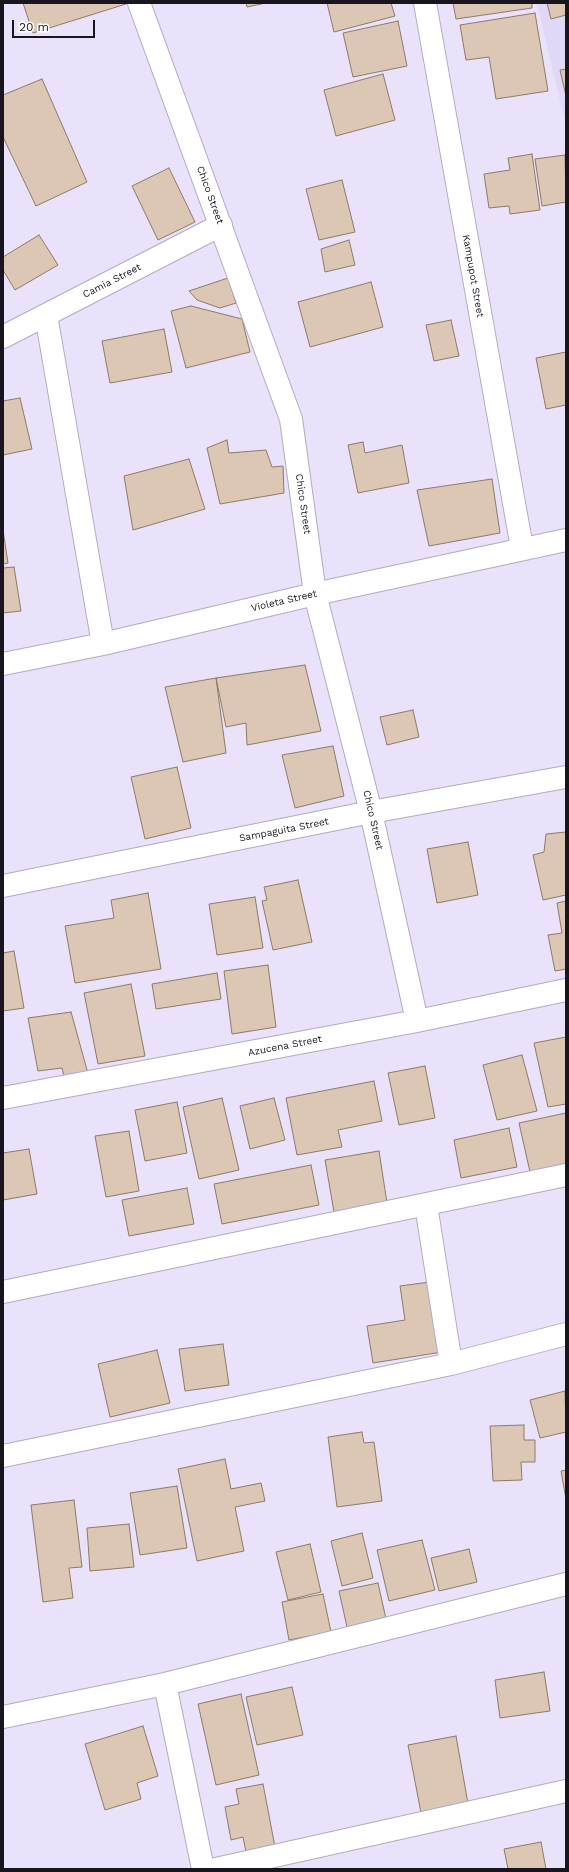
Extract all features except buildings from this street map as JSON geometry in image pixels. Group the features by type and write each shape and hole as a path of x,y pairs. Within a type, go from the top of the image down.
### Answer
{"street":[{"name":"Chico Street","path":"139,3 291,419 315,594 372,812 417,1021"},
{"name":"Kampupot Street","path":"425,3 522,548"},
{"name":"Camia Street","path":"3,337 221,225"},
{"path":"46,315 103,644"},
{"name":"Violeta Street","path":"3,664 103,644 315,594 522,548 566,540"},
{"name":"Sampaguita Street","path":"3,886 372,812 566,777"},
{"name":"Azucena Street","path":"3,1098 417,1021 566,990"},
{"path":"3,1292 566,1175"},
{"path":"426,1205 452,1364"},
{"path":"3,1456 452,1364 566,1334"},
{"path":"3,1717 165,1684 566,1584"},
{"path":"165,1684 203,1869"},
{"path":"216,1869 566,1791"}],"shaded area":[{"path":"537,3 566,3 566,126"}]}
